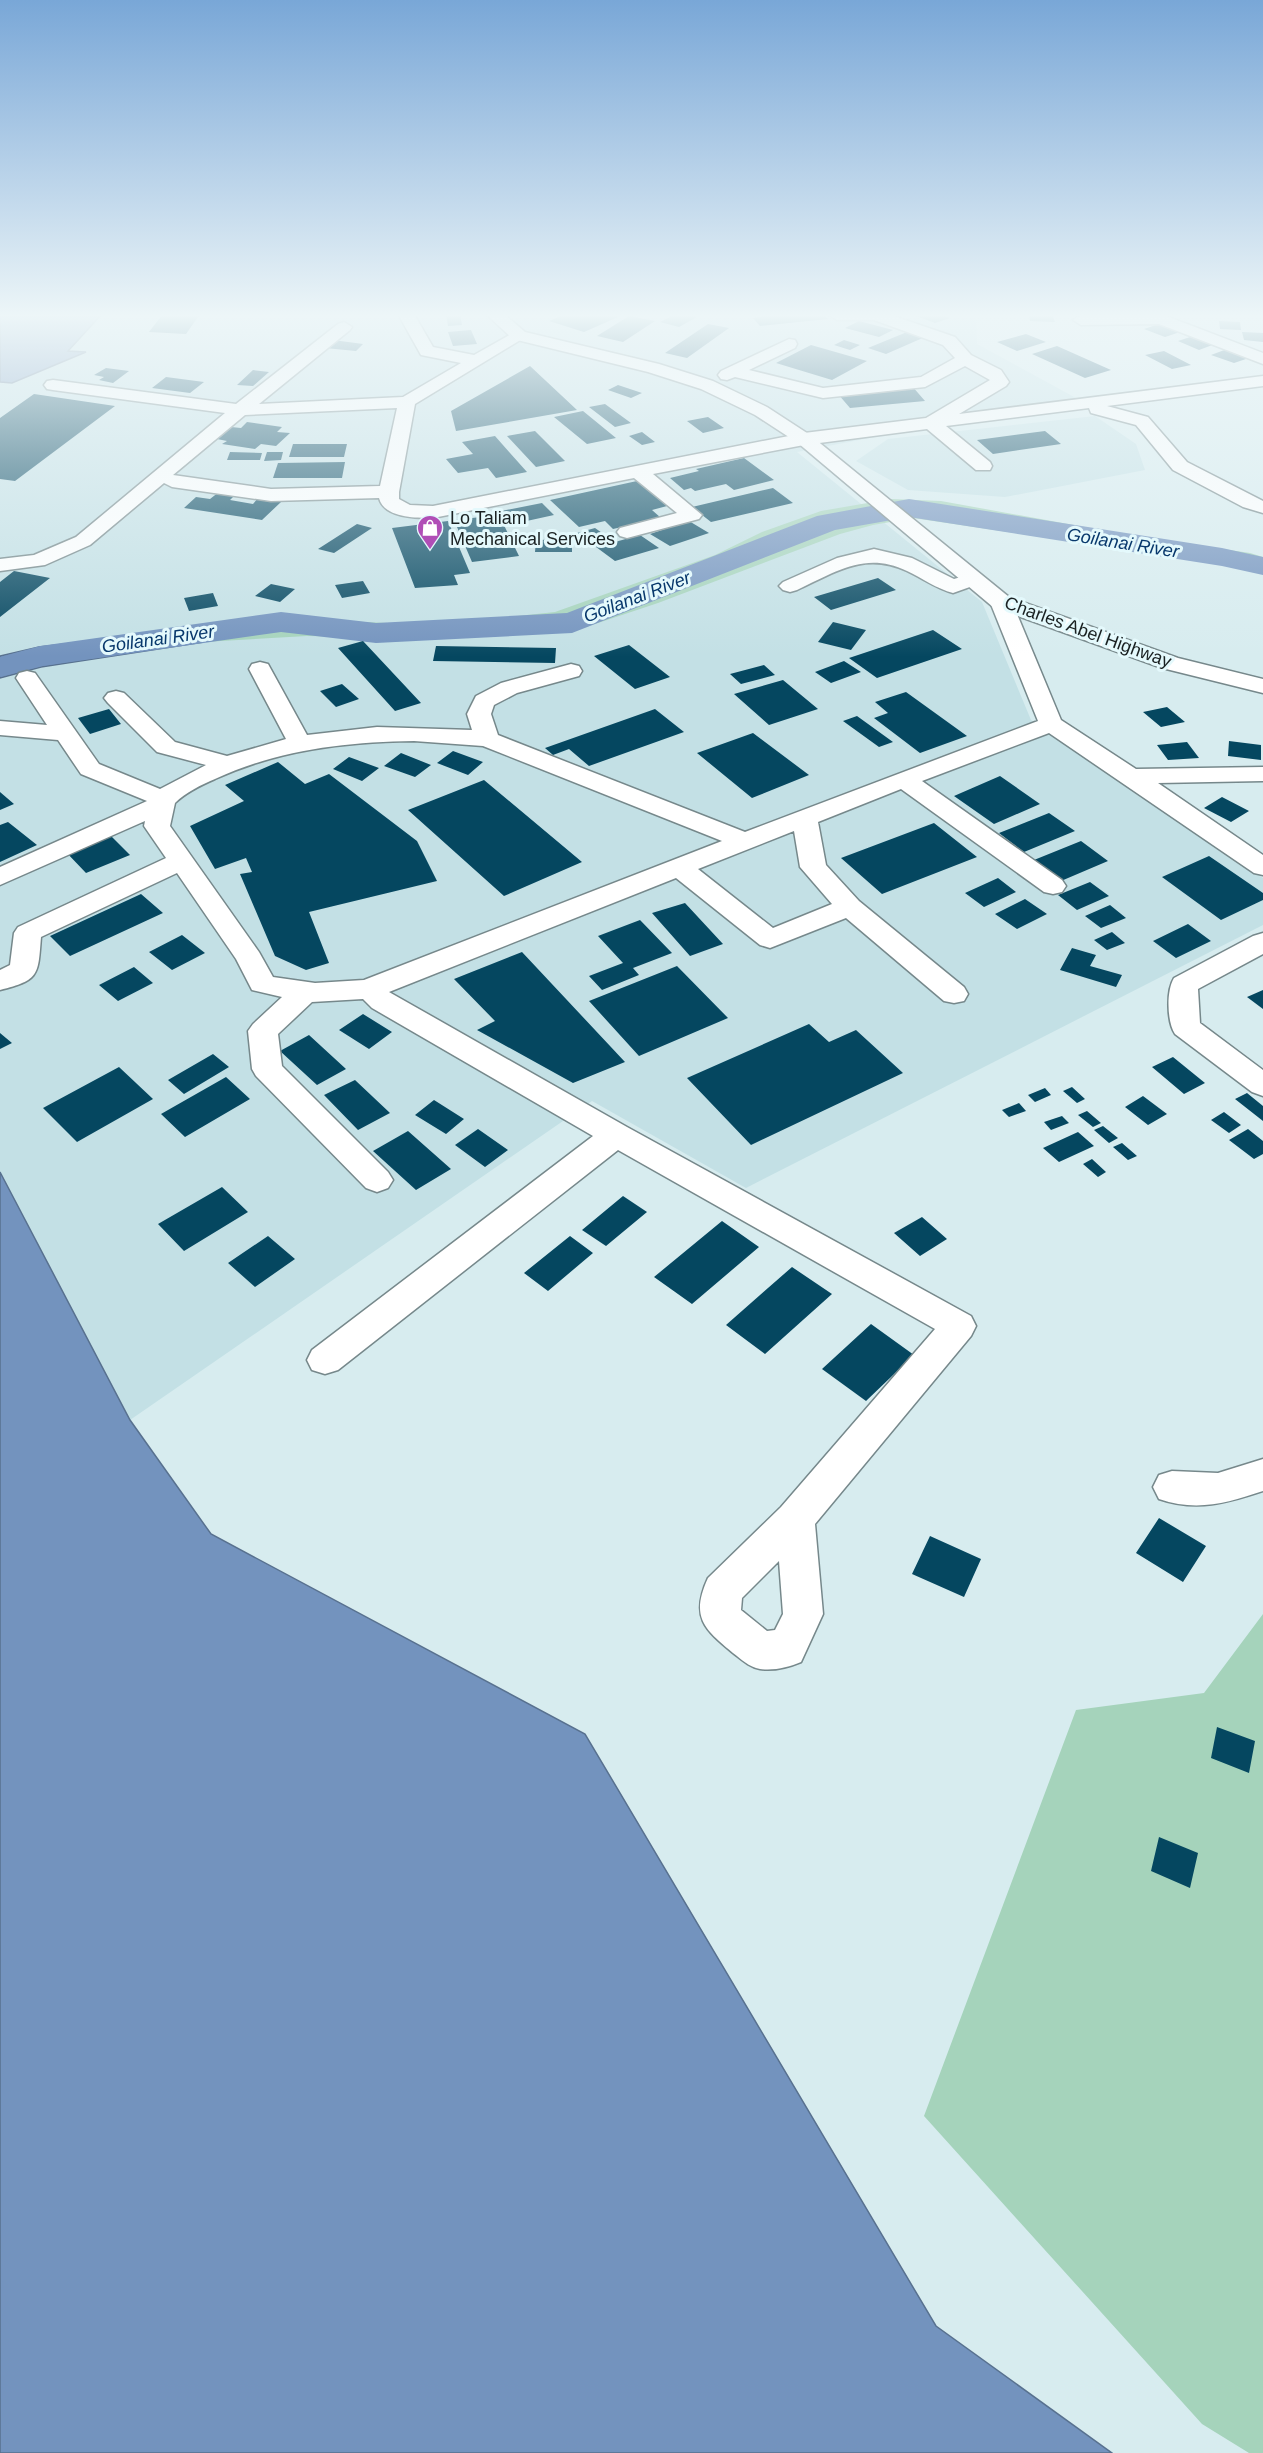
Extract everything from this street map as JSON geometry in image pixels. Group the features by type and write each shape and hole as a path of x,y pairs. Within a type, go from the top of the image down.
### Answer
{"street":[{"path":"0,565 38,561 83,542 218,428"},
{"path":"402,428 389,501 395,507 419,512 433,512 804,439 888,428"},
{"path":"788,428 804,439"},
{"path":"938,428 983,466"},
{"path":"1148,428 1180,466 1250,503 1263,507"},
{"name":"Charles Abel Highway","path":"804,439 1001,602 1170,663 1263,686"},
{"path":"627,532 692,515 638,472"},
{"path":"172,481 271,495 389,492"},
{"path":"790,586 819,572 873,555 903,562 952,587 974,579"},
{"path":"1001,602 1051,724 1263,867"},
{"path":"260,669 299,742"},
{"path":"488,739 479,714 484,701 509,688 571,671"},
{"path":"27,678 90,769 161,802"},
{"path":"116,698 166,747 230,764"},
{"path":"161,802 157,826 249,958 262,983 304,993 337,994 369,989 744,841 1051,724"},
{"path":"0,728 65,733"},
{"path":"0,877 161,802 200,777 230,764 299,742 443,734 488,739 744,841"},
{"path":"1131,776 1263,774"},
{"path":"904,779 1053,886"},
{"path":"805,818 813,867 849,907 954,994"},
{"path":"0,981 24,970 28,933 182,861"},
{"path":"679,867 770,939 849,907"},
{"path":"1263,942 1184,985 1185,1027 1263,1085"},
{"path":"369,989 382,1000 616,1135 959,1326 795,1519"},
{"path":"304,993 262,1031 267,1069 377,1180"},
{"path":"325,1360 616,1135"},
{"path":"1172,1487 1218,1489 1263,1475"}],"shaded area":[{"path":"0,428 919,428 797,452 982,602 1031,720 1263,878 1263,925 746,1188 592,1101 130,1420 0,1172"},
{"path":"983,428 1113,428 1136,444 1145,470 1005,497 908,490 856,461 888,439"}],"green space":[{"path":"891,499 941,501 1134,536 1250,553 1263,557 1263,574 1212,562 913,518 840,534 658,603 583,628 406,638 307,636 203,642 201,628 275,618 433,625 555,612 715,555 762,532 821,511"},
{"path":"1263,1614 1263,2453 1249,2453 1202,2424 924,2116 1076,1710 1204,1693"}],"water":[{"path":"201,628 203,642 41,667 0,678 0,656 39,647"},
{"path":"0,1172 130,1420 211,1534 585,1734 936,2326 1112,2453 0,2453"}],"building":[{"path":"0,428 85,428 15,481 0,479"},
{"path":"229,428 281,428 277,432 290,433 276,446 261,444 255,449 222,444 227,441 217,439"},
{"path":"568,428 604,428 616,438 587,444"},
{"path":"697,428 722,428 703,433"},
{"path":"535,431 565,461 536,467 507,436"},
{"path":"1045,431 1061,444 993,454 977,440"},
{"path":"642,432 655,442 642,445 629,436"},
{"path":"495,436 527,472 496,478 488,468 458,473 446,459 473,454 462,442"},
{"path":"293,444 347,444 344,457 289,457"},
{"path":"230,452 262,453 260,460 227,460"},
{"path":"267,452 283,452 281,460 264,461"},
{"path":"744,458 774,480 734,490 726,484 695,491 691,488 684,490 670,478 699,471 696,469"},
{"path":"345,462 342,478 273,478 278,463"},
{"path":"637,481 667,506 652,510 661,518 613,529 605,521 579,527 550,500"},
{"path":"773,488 793,503 711,522 692,507"},
{"path":"219,492 236,494 230,500 253,504 258,498 281,502 262,520 184,508 196,497 210,499"},
{"path":"542,503 554,515 513,524 501,511"},
{"path":"499,515 519,556 472,562 454,520"},
{"name":"Lo Taliam Mechanical Services","path":"448,521 470,573 454,575 458,585 415,588 392,528"},
{"path":"689,521 709,533 670,546 650,534"},
{"path":"357,524 372,528 334,553 318,549"},
{"path":"595,528 615,542 640,535 659,548 615,561 577,533"},
{"path":"572,539 572,552 535,552 536,540"},
{"path":"14,571 50,578 0,617 0,582"},
{"path":"878,578 896,590 831,610 814,597"},
{"path":"363,581 370,593 342,598 335,585"},
{"path":"271,584 295,589 280,602 255,596"},
{"path":"213,593 218,606 189,611 184,598"},
{"path":"833,622 866,630 851,650 818,642"},
{"path":"933,630 962,649 877,678 849,658"},
{"path":"363,641 421,703 395,711 338,648"},
{"path":"629,645 670,677 635,689 594,656"},
{"path":"436,646 556,648 555,663 433,661"},
{"path":"844,661 861,672 831,683 815,672"},
{"path":"764,665 775,675 741,684 730,674"},
{"path":"783,680 818,709 769,725 734,694"},
{"path":"342,684 359,699 336,707 320,691"},
{"path":"906,692 967,736 920,753 874,718 888,713 875,702"},
{"path":"1167,707 1185,722 1161,727 1143,712"},
{"path":"109,709 121,724 90,734 78,718"},
{"path":"655,709 684,732 589,766 569,749 553,755 545,748"},
{"path":"857,716 893,742 879,747 843,721"},
{"path":"753,733 809,775 752,798 697,753"},
{"path":"1229,741 1261,745 1261,760 1228,756"},
{"path":"1187,742 1199,758 1168,760 1157,745"},
{"path":"453,751 483,762 468,775 437,763"},
{"path":"401,753 431,765 415,777 384,766"},
{"path":"349,757 379,768 362,781 333,769"},
{"path":"278,762 305,784 329,774 417,841 437,881 309,912 329,963 306,970 275,956 240,874 252,872 246,858 215,869 190,826 244,801 225,785"},
{"path":"1000,776 1040,804 994,824 954,796"},
{"path":"484,780 582,862 504,896 408,810"},
{"path":"0,792 14,804 0,810"},
{"path":"1222,797 1249,811 1231,822 1204,808"},
{"path":"1049,813 1075,831 1024,852 999,833"},
{"path":"8,822 37,845 0,862 0,825"},
{"path":"934,823 977,857 882,894 841,858"},
{"path":"108,833 130,855 86,873 65,851"},
{"path":"1081,841 1108,861 1061,881 1034,860"},
{"path":"1209,856 1263,893 1263,900 1221,920 1162,877"},
{"path":"998,878 1016,892 984,907 965,893"},
{"path":"1090,882 1109,896 1077,910 1058,895"},
{"path":"141,894 163,913 70,956 50,936"},
{"path":"1025,899 1047,914 1017,929 995,914"},
{"path":"685,903 723,944 690,956 652,913"},
{"path":"1110,905 1126,918 1101,928 1085,916"},
{"path":"640,920 672,953 633,968 639,975 602,990 589,976 623,963 598,936"},
{"path":"1188,924 1211,941 1176,958 1153,941"},
{"path":"1112,932 1125,943 1107,950 1094,940"},
{"path":"182,935 205,953 172,970 149,952"},
{"path":"1072,948 1096,955 1090,966 1122,975 1116,987 1060,970"},
{"path":"522,952 625,1062 573,1083 477,1030 495,1021 454,979"},
{"path":"677,966 728,1018 639,1056 589,1001"},
{"path":"134,967 153,983 118,1001 99,985"},
{"path":"1263,990 1263,1009 1247,997"},
{"path":"363,1014 392,1032 369,1049 339,1030"},
{"path":"809,1024 829,1042 856,1030 903,1073 751,1145 687,1078"},
{"path":"0,1033 12,1043 0,1049"},
{"path":"309,1035 346,1069 317,1085 280,1051"},
{"path":"213,1054 229,1067 184,1094 168,1080"},
{"path":"1173,1057 1205,1083 1184,1094 1152,1067"},
{"path":"119,1067 153,1099 77,1142 43,1108"},
{"path":"226,1077 250,1099 185,1137 161,1114"},
{"path":"355,1080 390,1113 358,1130 324,1095"},
{"path":"1072,1087 1085,1099 1077,1103 1063,1091"},
{"path":"1045,1088 1051,1095 1035,1102 1028,1095"},
{"path":"1247,1093 1263,1106 1263,1121 1235,1099"},
{"path":"1143,1096 1167,1114 1148,1125 1125,1107"},
{"path":"434,1100 464,1119 446,1134 415,1115"},
{"path":"1019,1103 1026,1111 1009,1117 1002,1110"},
{"path":"1087,1111 1101,1123 1093,1127 1078,1115"},
{"path":"1224,1112 1241,1125 1229,1133 1211,1120"},
{"path":"1062,1116 1069,1123 1051,1130 1044,1122"},
{"path":"1103,1126 1118,1138 1109,1143 1094,1130"},
{"path":"478,1129 508,1150 485,1167 455,1145"},
{"path":"1248,1129 1263,1141 1263,1154 1254,1159 1229,1140"},
{"path":"408,1131 451,1169 416,1190 373,1151"},
{"path":"1078,1132 1094,1146 1059,1162 1043,1148"},
{"path":"1122,1143 1137,1156 1128,1160 1113,1147"},
{"path":"1092,1159 1106,1172 1098,1177 1083,1164"},
{"path":"222,1187 248,1212 184,1251 158,1224"},
{"path":"623,1196 647,1212 606,1246 582,1230"},
{"path":"922,1217 947,1239 920,1256 894,1233"},
{"path":"722,1221 759,1247 692,1304 654,1277"},
{"path":"268,1236 295,1259 255,1287 228,1263"},
{"path":"570,1236 593,1253 548,1291 524,1273"},
{"path":"792,1267 832,1294 765,1354 726,1325"},
{"path":"871,1324 914,1355 866,1401 822,1369"},
{"path":"1159,1518 1206,1546 1183,1582 1136,1553"},
{"path":"930,1536 981,1559 964,1597 912,1574"},
{"path":"1217,1727 1255,1741 1249,1773 1211,1758"},
{"path":"1159,1837 1198,1853 1190,1888 1151,1871"}],"waterway":[{"name":"Goilanai River","path":"0,667 40,656 281,622 376,633 572,623 828,522 909,508 1222,557 1263,566"}],"place":[{"name":"Lo Taliam Mechanical Services","path":"430,551"}]}
